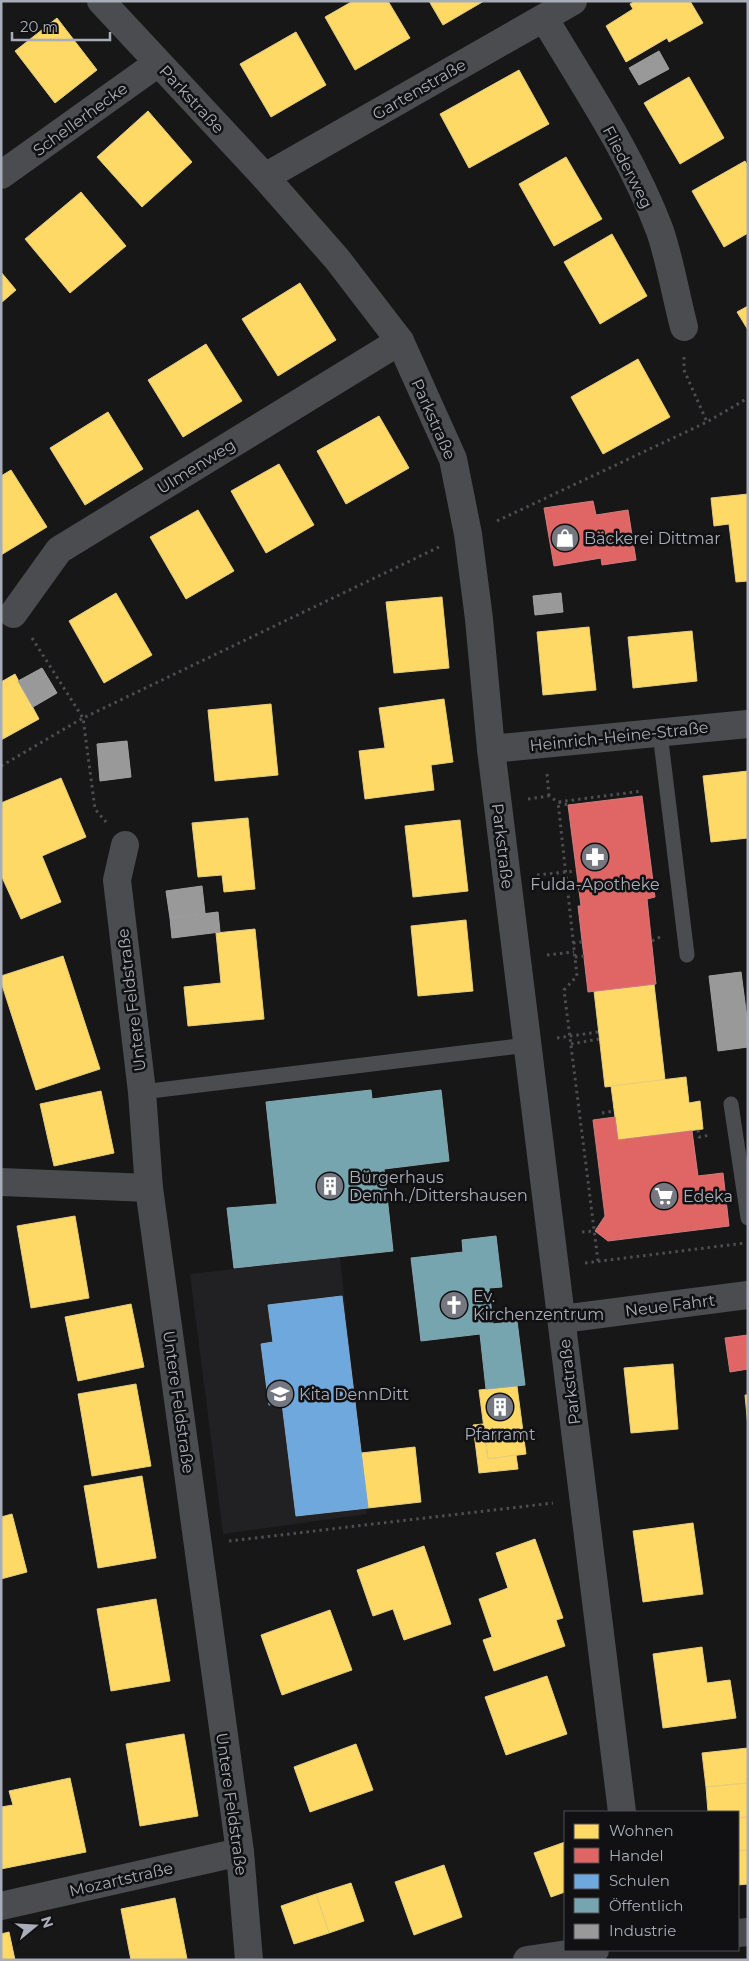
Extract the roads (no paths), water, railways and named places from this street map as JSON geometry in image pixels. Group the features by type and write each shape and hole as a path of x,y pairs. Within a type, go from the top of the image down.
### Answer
{"street":[{"name":"Parkstraße","path":"101,1 265,177 338,259 400,341 454,459 468,534 479,619 491,749 622,1811"},
{"name":"Gartenstraße","path":"265,177 573,1"},
{"name":"Fliederweg","path":"544,18 613,134 639,182 660,233 684,327"},
{"name":"Schellerhecke","path":"1,175 158,63"},
{"name":"Ulmenweg","path":"13,614 59,550 400,341"},
{"name":"Heinrich-Heine-Straße","path":"491,749 748,724"},
{"name":"Untere Feldstraße","path":"125,845 117,880 142,1092 150,1188 240,1852 249,1960"},
{"path":"1,1182 150,1188"},
{"name":"Neue Fahrt","path":"562,1318 748,1294"},
{"name":"Mozartstraße","path":"1,1906 240,1852"},
{"path":"527,1960 587,1951"}],"lane":[{"path":"660,733 687,954"},
{"path":"142,1092 527,1045"},
{"path":"731,1104 748,1218"}],"place":[{"name":"Bäckerei Dittmar","path":"565,538"},
{"name":"Fulda-Apotheke","path":"595,857"},
{"name":"Bürgerhaus Dennh./Dittershausen","path":"330,1186"},
{"name":"Edeka","path":"664,1196"},
{"name":"Ev. Kirchenzentrum","path":"454,1305"},
{"name":"Kita DennDitt","path":"280,1394"},
{"name":"Pfarramt","path":"500,1407"}]}
